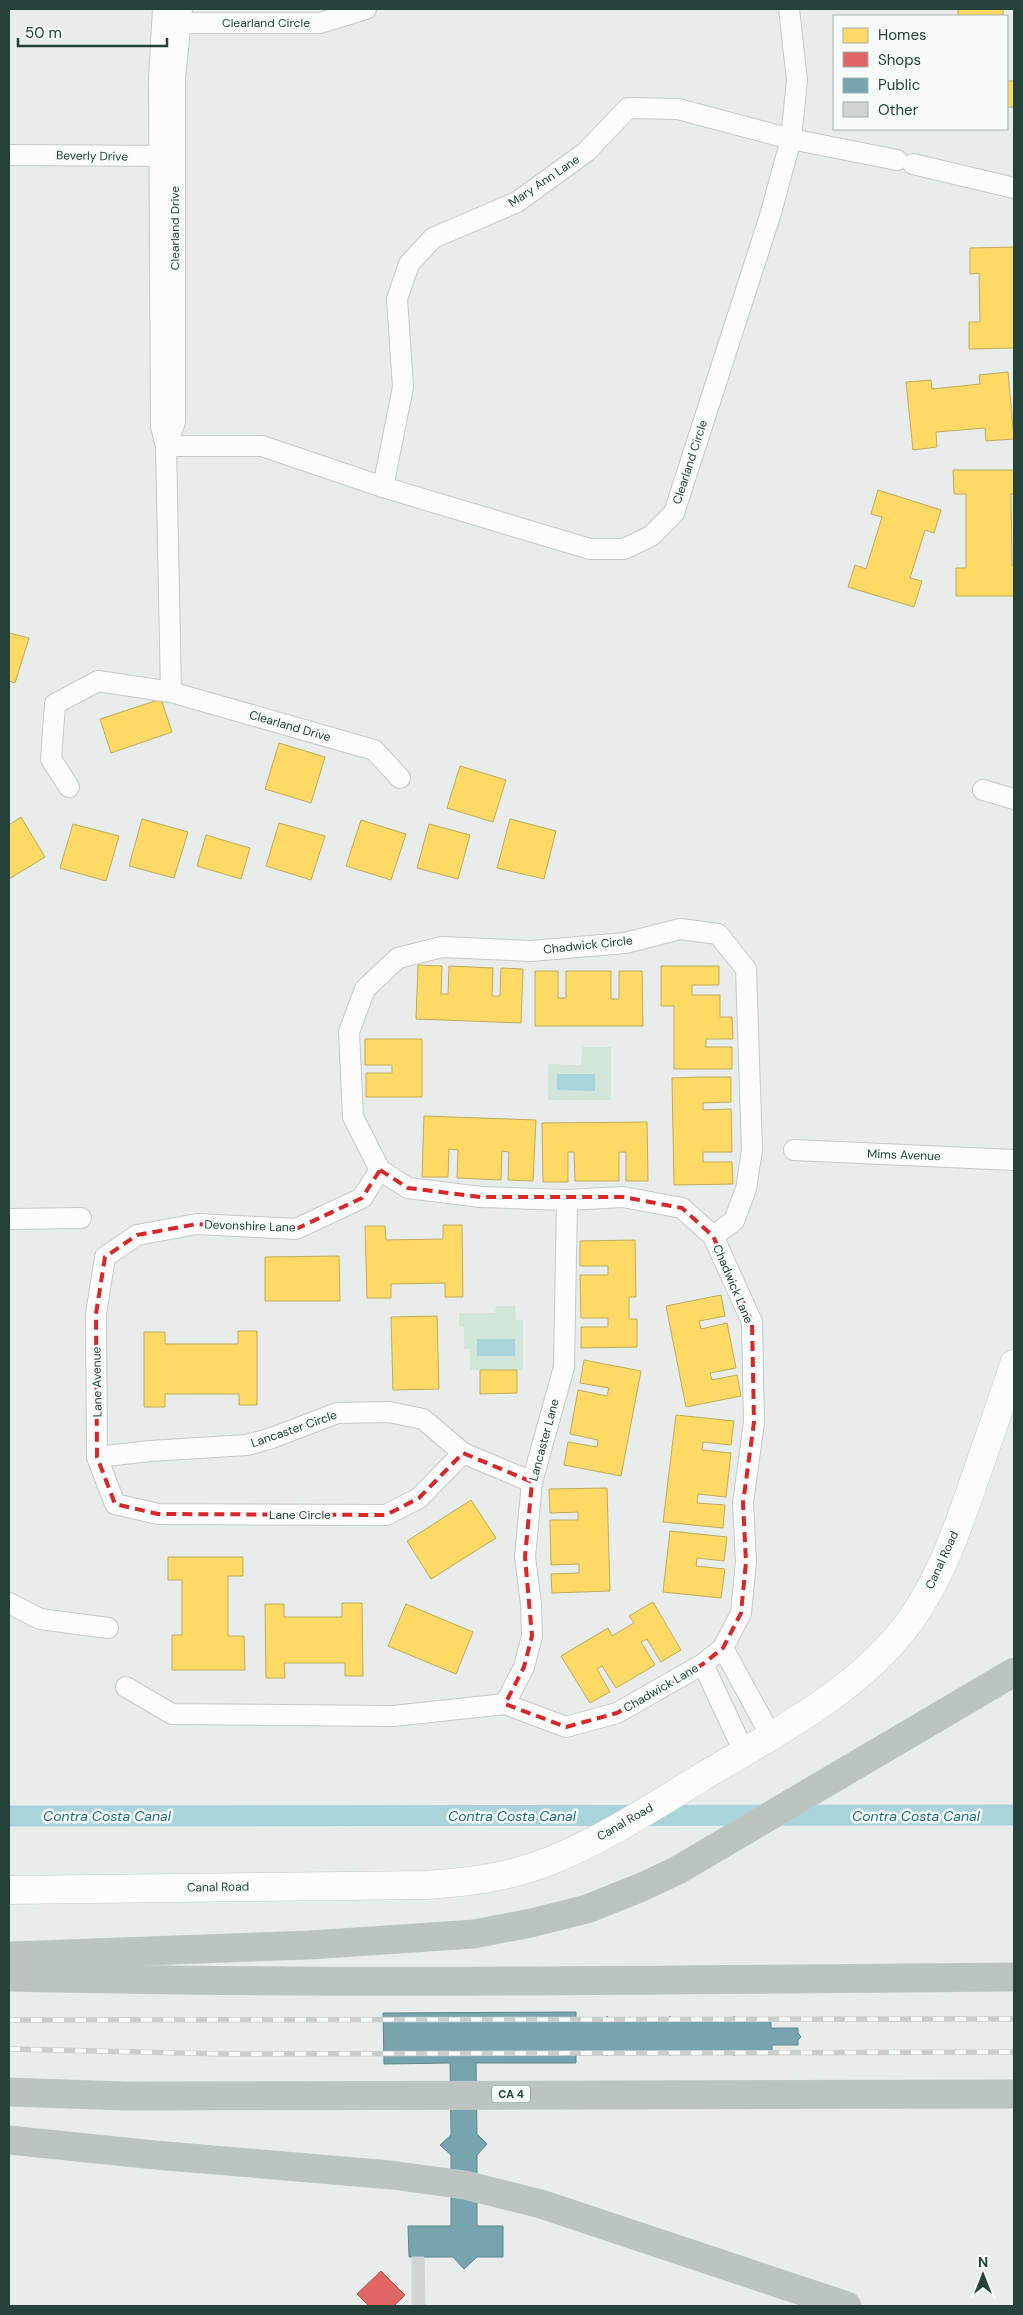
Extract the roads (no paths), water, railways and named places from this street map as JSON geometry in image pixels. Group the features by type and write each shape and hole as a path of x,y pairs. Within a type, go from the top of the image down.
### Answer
{"highway":[{"path":"9,1956 310,1945 474,1934 531,1923 586,1909 642,1887 707,1853 1014,1672"},
{"path":"9,1977 126,1980 578,1980 1014,1977"},
{"name":"CA 4","path":"9,2092 124,2096 1014,2094"},
{"path":"9,2140 155,2155 391,2175 465,2185 541,2204 846,2306"}],"street":[{"name":"Clearland Circle","path":"172,16 320,23 366,9"},
{"name":"Clearland Circle","path":"166,446 262,446 383,487 590,549 624,549 651,536 674,513 770,216 791,139 797,80 789,9"},
{"name":"Clearland Drive","path":"170,692 166,446 176,422 167,156 175,78 172,16"},
{"name":"Mary Ann Lane","path":"383,487 403,387 398,299 409,264 433,238 517,202 586,152 628,108 678,109 791,139 905,162 1014,188"},
{"name":"Beverly Drive","path":"9,155 167,156"},
{"name":"Clearland Drive","path":"69,787 51,759 56,704 98,681 170,692 374,750 400,778"},
{"path":"983,790 1014,799"},
{"name":"Chadwick Circle","path":"380,1170 353,1117 349,1032 365,988 398,958 442,947 531,951 625,943 680,929 718,934 746,969 752,1150 746,1190 734,1220 713,1236"},
{"name":"Mims Avenue","path":"794,1150 1014,1160"},
{"name":"Chadwick Lane","path":"380,1170 408,1188 481,1197 567,1200 623,1197 682,1208 713,1236 752,1322 754,1422 743,1503 746,1562 741,1613 723,1648 703,1664 617,1713 566,1727 505,1704"},
{"name":"Devonshire Lane","path":"105,1257 137,1235 197,1224 296,1230 362,1198 380,1170"},
{"name":"Lancaster Lane","path":"505,1704 524,1668 532,1636 531,1604 525,1557 532,1482 564,1367 567,1200"},
{"path":"9,1219 81,1218"},
{"name":"Lane Avenue","path":"105,1257 96,1314 97,1457 115,1504"},
{"name":"Canal Road","path":"9,1890 427,1885 471,1882 509,1875 550,1861 594,1840 804,1716 843,1688 877,1658 910,1621 936,1578 959,1525 1014,1364"},
{"name":"Lancaster Circle","path":"97,1457 150,1451 247,1445 272,1438 337,1413 389,1412 423,1418 463,1453 532,1482"},
{"name":"Lane Circle","path":"115,1504 158,1514 386,1515 419,1498 463,1453"},
{"path":"9,1604 40,1619 108,1628"},
{"path":"723,1648 771,1736"},
{"name":"Chadwick Lane","path":"703,1664 744,1752"},
{"path":"126,1687 172,1714 393,1716 505,1704"}],"water":[{"path":"557,1074 595,1074 595,1091 557,1090"},
{"path":"477,1339 515,1339 515,1356 477,1356"}],"waterway":[{"name":"Contra Costa Canal","path":"9,1816 1014,1815"}],"railway":[{"path":"9,2020 1014,2019"},
{"path":"9,2049 224,2054 1014,2052"}]}
